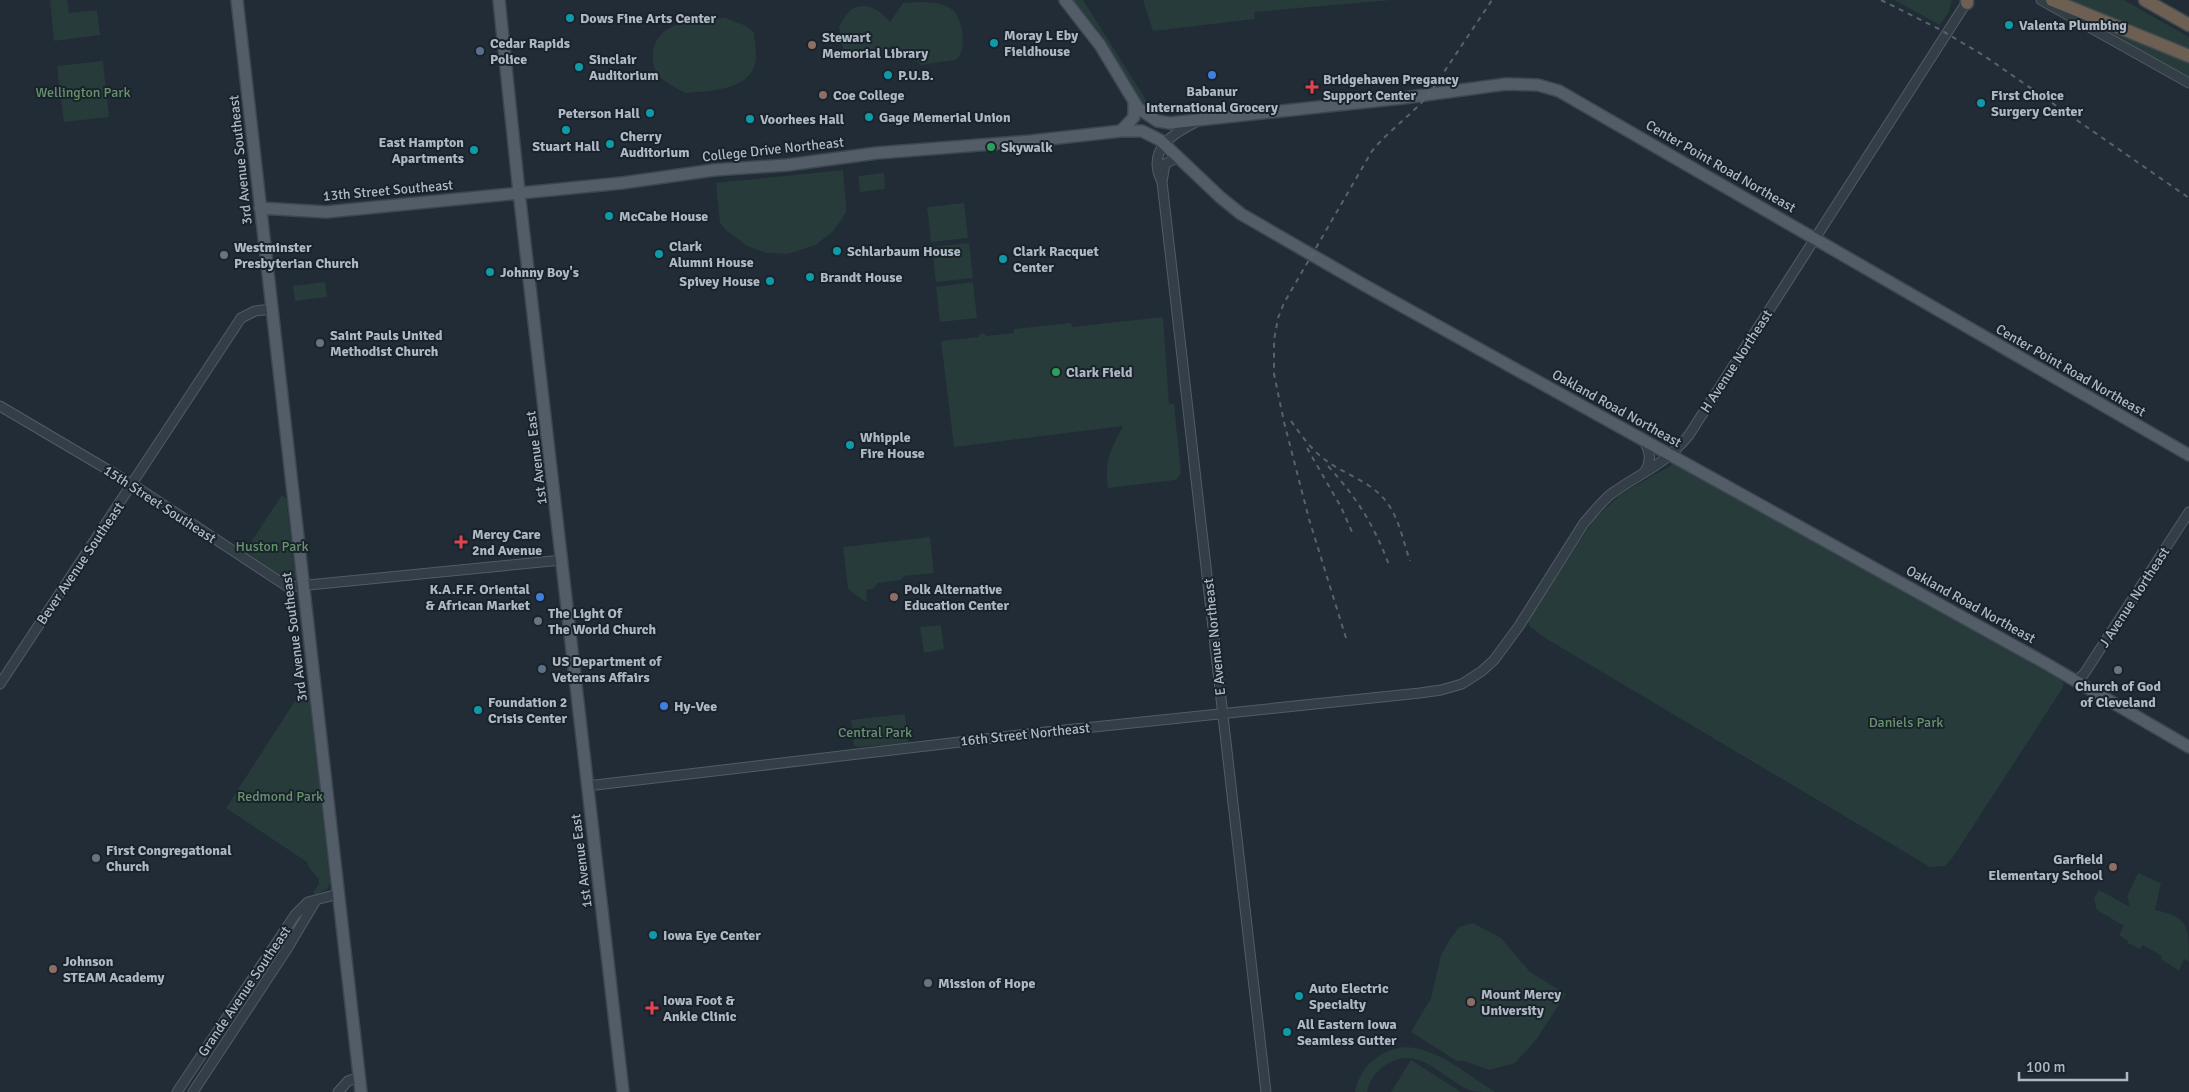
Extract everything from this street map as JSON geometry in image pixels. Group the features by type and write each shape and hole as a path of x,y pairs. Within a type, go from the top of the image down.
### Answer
{"highway":[{"path":"2052,0 2189,56"},
{"path":"2145,0 2189,25"}],"main road":[{"name":"3rd Avenue Southeast","path":"237,0 361,1092"},
{"name":"1st Avenue East","path":"499,0 519,192 624,1092"},
{"name":"Center Point Road Northeast","path":"1065,0 1100,45 1134,103 1147,116 1157,122 1170,124 1189,122 1403,98 1506,84 1541,86 1572,98 2189,455"},
{"path":"1121,131 1134,117 1134,103"},
{"name":"Oakland Road Northeast","path":"1031,141 1121,131 1142,131 1154,136 1241,214 2076,681 2189,747"},
{"name":"College Drive Northeast","path":"519,192 622,183 714,170 787,165 877,153 1031,141"},
{"name":"13th Street Southeast","path":"260,208 310,212 519,192"}],"street":[{"path":"2041,0 2189,83"},
{"name":"H Avenue Northeast","path":"1462,684 1482,671 1501,652 1594,511 1613,493 1642,476 1670,455 1692,430 1967,1"},
{"path":"1164,145 1186,128 1202,120"},
{"name":"E Avenue Northeast","path":"1164,145 1158,153 1155,163 1162,182 1266,1092"},
{"path":"1162,182 1165,164 1174,159 1183,161"},
{"name":"Bever Avenue Southeast","path":"0,684 241,318 255,311 272,309"},
{"name":"15th Street Southeast","path":"0,406 132,484 279,582 288,586 562,560"},
{"path":"1642,439 1649,450 1650,456 1647,468 1642,476"},
{"name":"J Avenue Northeast","path":"2076,681 2084,674 2189,512"},
{"name":"16th Street Northeast","path":"587,786 878,751 1427,692 1448,689 1462,684"},
{"name":"Grande Avenue Southeast","path":"178,1092 300,908 319,898 338,894"},
{"name":"Grande Avenue Southeast","path":"193,1092 287,949 309,909 319,898"},
{"path":"338,1092 348,1081 359,1077"}],"green space":[{"path":"50,0 67,0 69,13 97,10 100,35 54,41"},
{"path":"1073,0 1083,0 1148,103 1157,111 1171,113 1157,112 1156,114 1146,108 1103,37"},
{"path":"1143,0 1392,0 1254,12 1255,19 1153,31"},
{"path":"1894,0 1952,0 1949,12 1940,25"},
{"path":"2064,0 2124,0 2189,37 2189,52"},
{"path":"903,3 942,4 953,10 956,14 963,36 963,43 962,50 955,60 920,65 917,60 893,46 860,60 845,58 839,27 851,10 862,6 873,8 890,22"},
{"path":"725,18 744,25 754,32 756,59 754,67 743,81 724,88 685,93 659,76 653,63 653,57 656,43 661,34 670,28 691,21"},
{"path":"2101,26 2189,61 2189,79 2101,30"},
{"name":"Wellington Park","path":"103,61 109,117 64,122 57,66"},
{"path":"843,170 846,212 832,232 816,245 788,254 767,253 747,246 720,223 716,183"},
{"path":"884,173 885,189 860,192 858,176"},
{"path":"964,203 968,238 931,242 927,207"},
{"path":"969,243 973,278 936,282 932,247"},
{"path":"325,282 327,297 295,301 293,286"},
{"path":"973,282 977,318 940,322 936,287"},
{"name":"Clark Field","path":"1163,317 1169,404 1174,404 1181,474 1176,480 1108,488 1108,462 1115,441 1123,426 954,447 941,341 978,337 982,333 987,336 1014,333 1014,329 1071,323 1072,327"},
{"name":"Daniels Park","path":"1673,464 2061,680 2064,684 1953,857 1945,866 1930,867 1545,638 1529,626 1529,619 1595,518 1621,494"},
{"name":"Huston Park","path":"282,495 286,498 295,577 290,581 245,551"},
{"path":"930,537 934,573 904,576 901,580 878,583 873,589 866,590 867,601 864,601 848,589 843,547"},
{"path":"941,625 944,649 924,653 920,627"},
{"name":"Redmond Park","path":"302,690 308,691 309,695 330,882 327,889 315,895 313,892 319,884 319,879 309,868 307,862 226,808"},
{"name":"Central Park","path":"905,714 908,743 858,747 854,745 851,720"},
{"path":"2138,873 2161,883 2155,910 2175,916 2185,925 2189,962 2184,959 2179,971 2161,959 2162,956 2143,945 2140,949 2128,943 2119,935 2124,926 2097,910 2094,898 2099,890 2130,907 2127,896"},
{"path":"1473,923 1501,938 1530,972 1566,994 1536,1040 1515,1063 1490,1070 1464,1061 1457,1061 1411,1032 1431,998 1441,955 1450,939 1459,927"},
{"path":"1405,1047 1429,1052 1441,1057 1495,1092 1472,1091 1432,1066 1411,1058 1399,1059 1387,1064 1374,1076 1367,1092 1355,1092 1361,1074 1372,1061 1387,1052"},
{"path":"1411,1060 1461,1092 1391,1092"}],"railway":[{"path":"1346,638 1309,519 1284,422 1274,374 1274,340 1278,318 1284,303 1372,151 1430,93 1492,0"},
{"path":"1881,0 1939,29 1983,55 2189,198"},
{"path":"1291,421 1319,455 1372,488 1385,500 1397,521 1410,561"},
{"path":"1307,448 1341,507 1352,532"},
{"path":"1328,466 1348,489 1364,512 1389,565"}],"place":[{"name":"Dows Fine Arts Center","path":"570,18"},
{"name":"Valenta Plumbing","path":"2009,25"},
{"name":"Moray L Eby Fieldhouse","path":"994,43"},
{"name":"Stewart Memorial Library","path":"812,45"},
{"name":"Cedar Rapids Police","path":"480,51"},
{"name":"Sinclair Auditorium","path":"579,67"},
{"name":"P.U.B.","path":"888,75"},
{"name":"Babanur International Grocery","path":"1212,75"},
{"name":"Bridgehaven Pregancy Support Center","path":"1312,87"},
{"name":"Coe College","path":"823,95"},
{"name":"First Choice Surgery Center","path":"1981,103"},
{"name":"Peterson Hall","path":"650,113"},
{"name":"Gage Memerial Union","path":"869,117"},
{"name":"Voorhees Hall","path":"750,119"},
{"name":"Stuart Hall","path":"566,130"},
{"name":"Cherry Auditorium","path":"610,144"},
{"name":"Skywalk","path":"991,147"},
{"name":"East Hampton Apartments","path":"474,150"},
{"name":"McCabe House","path":"609,216"},
{"name":"Schlarbaum House","path":"837,251"},
{"name":"Clark Alumni House","path":"659,254"},
{"name":"Westminster Presbyterian Church","path":"224,255"},
{"name":"Clark Racquet Center","path":"1003,259"},
{"name":"Johnny Boy's","path":"490,272"},
{"name":"Brandt House","path":"810,277"},
{"name":"Spivey House","path":"770,281"},
{"name":"Saint Pauls United Methodist Church","path":"320,343"},
{"name":"Clark Field","path":"1056,372"},
{"name":"Whipple Fire House","path":"850,445"},
{"name":"Mercy Care 2nd Avenue","path":"461,542"},
{"name":"K.A.F.F. Oriental & African Market","path":"540,597"},
{"name":"Polk Alternative Education Center","path":"894,597"},
{"name":"The Light Of The World Church","path":"538,621"},
{"name":"US Department of Veterans Affairs","path":"542,669"},
{"name":"Church of God of Cleveland","path":"2118,670"},
{"name":"Hy-Vee","path":"664,706"},
{"name":"Foundation 2 Crisis Center","path":"478,710"},
{"name":"First Congregational Church","path":"96,858"},
{"name":"Garfield Elementary School","path":"2113,867"},
{"name":"Iowa Eye Center","path":"653,935"},
{"name":"Johnson STEAM Academy","path":"53,969"},
{"name":"Mission of Hope","path":"928,983"},
{"name":"Auto Electric Specialty","path":"1299,996"},
{"name":"Mount Mercy University","path":"1471,1002"},
{"name":"Iowa Foot & Ankle Clinic","path":"652,1008"},
{"name":"All Eastern Iowa Seamless Gutter","path":"1287,1032"}]}
